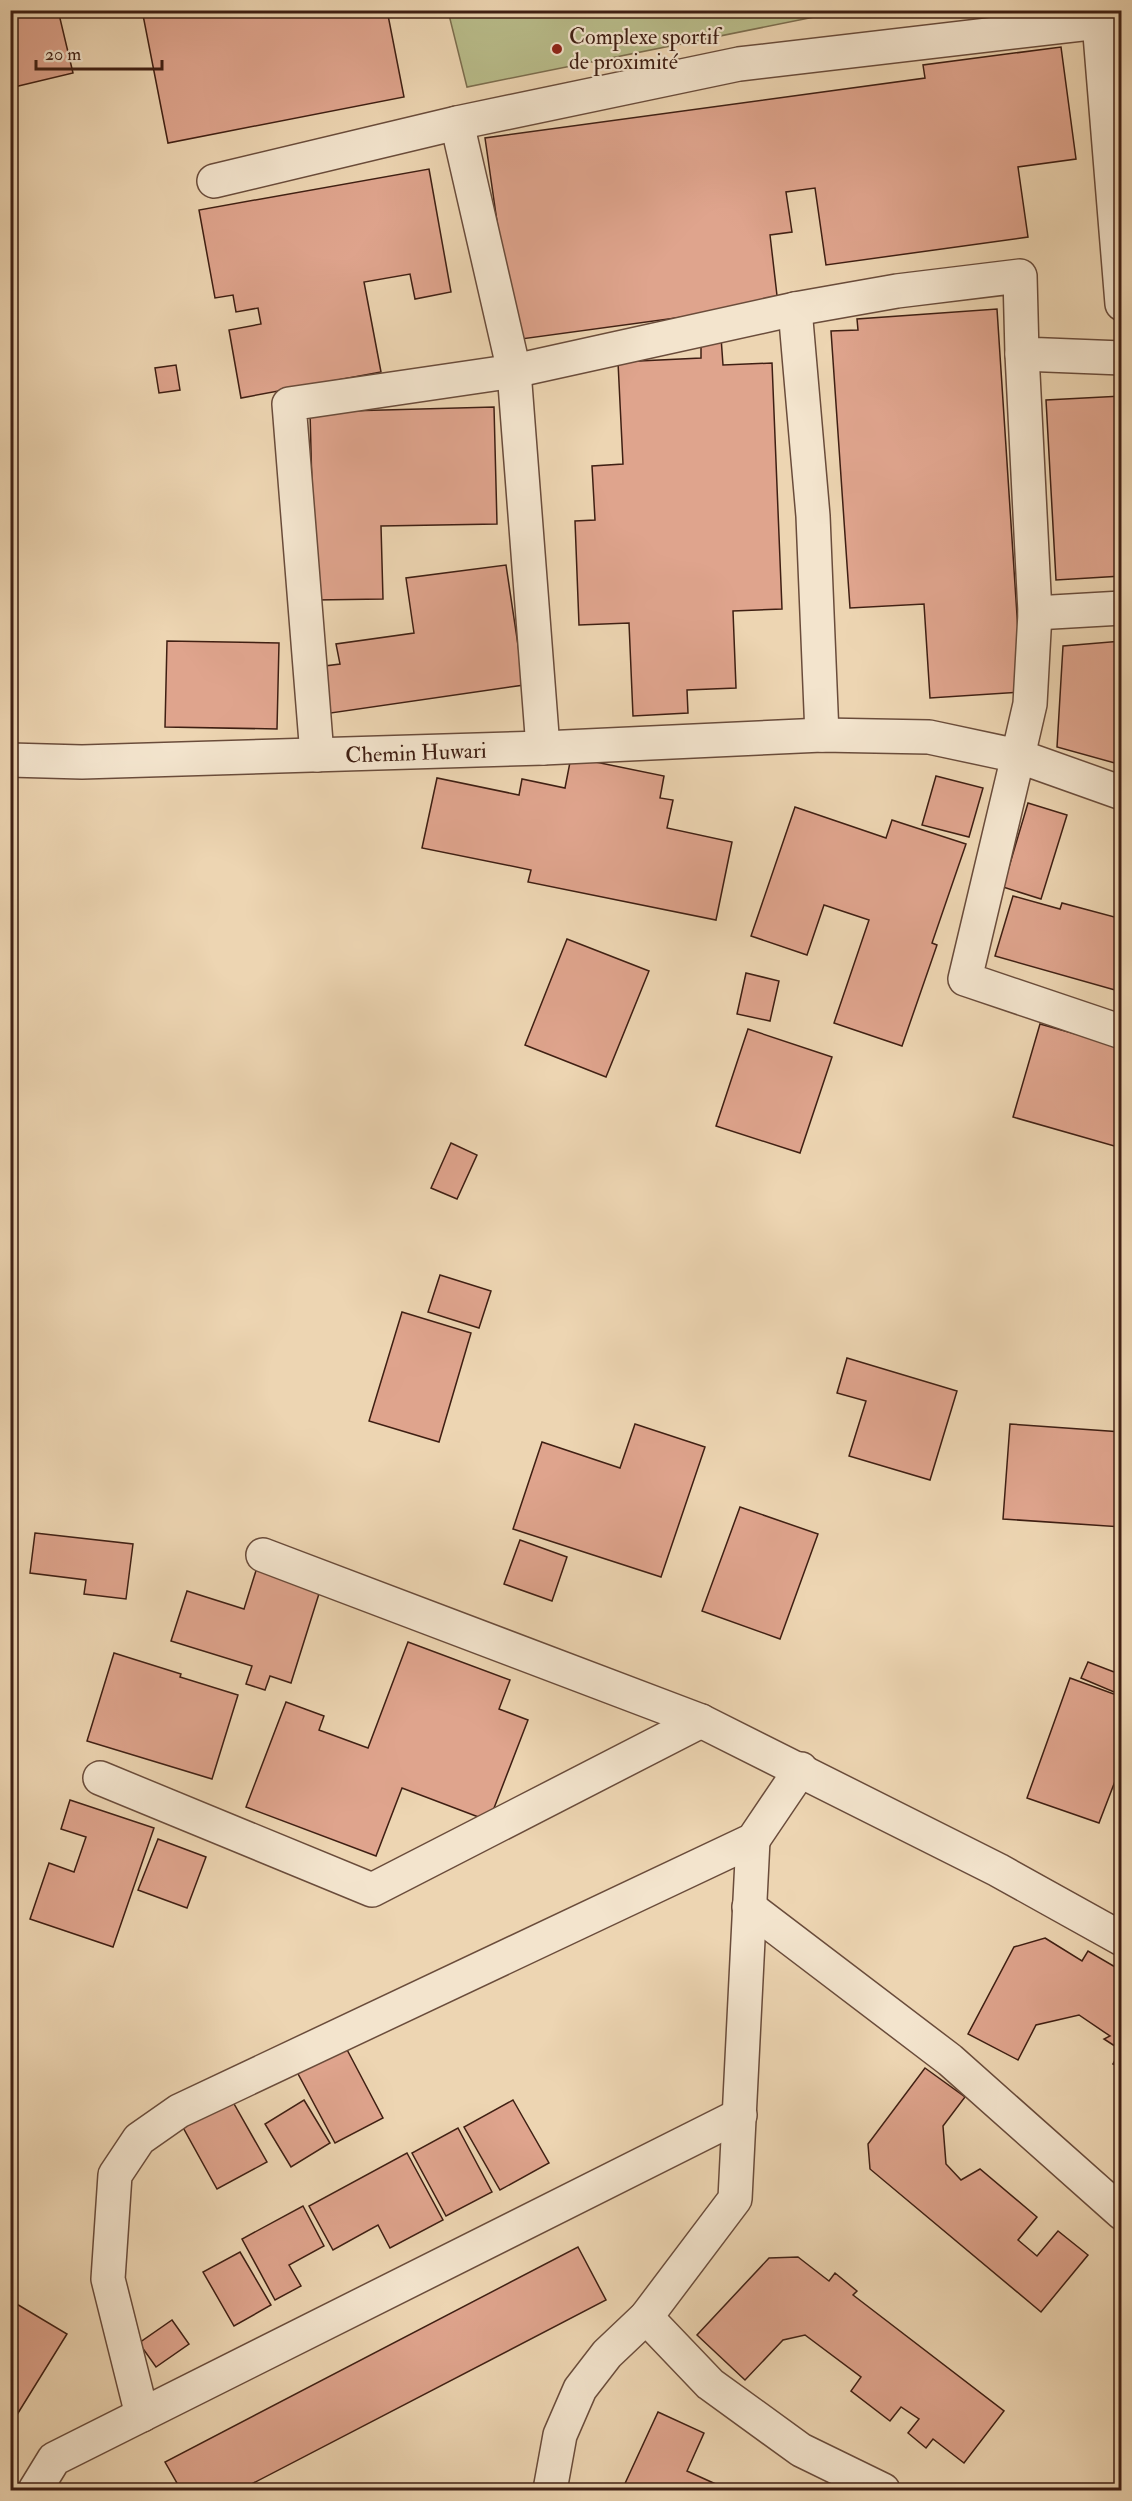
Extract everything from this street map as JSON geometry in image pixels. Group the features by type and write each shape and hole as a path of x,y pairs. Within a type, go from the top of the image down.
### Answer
{"street":[{"path":"214,181 456,123 739,64 1106,18 1122,304"},
{"path":"456,123 514,371 543,748"},
{"path":"317,755 290,404 514,371 795,309 897,291 1020,276 1035,613 1030,704 965,979 1122,1032"},
{"path":"795,309 813,516 822,735"},
{"path":"1022,354 1122,358"},
{"path":"1035,613 1122,608"},
{"name":"Chemin Huwari","path":"10,760 82,762 317,755 543,748 822,735 929,737 1018,756 1122,793"},
{"path":"263,1555 701,1721 998,1870 1122,1939"},
{"path":"100,1778 372,1890 701,1721"},
{"path":"142,2415 108,2279 115,2175 139,2139 178,2111 753,1840 801,1770"},
{"path":"550,2490 560,2435 580,2389 607,2354 646,2317 735,2199 753,1840"},
{"path":"749,1907 950,2060 1122,2213"},
{"path":"35,2490 54,2459 740,2115"},
{"path":"646,2317 710,2384 801,2450 883,2490"}],"green space":[{"name":"Complexe sportif de proximité","path":"448,10 844,11 467,87"}],"building":[{"path":"10,10 58,10 73,73 10,88"},
{"path":"142,10 387,10 404,97 168,143"},
{"path":"1061,47 1076,159 1018,167 1028,237 826,265 815,188 786,192 792,232 770,235 778,304 514,340 485,138 925,78 923,65"},
{"path":"429,169 451,292 415,299 410,274 364,282 381,372 241,398 229,330 261,324 258,308 236,312 233,295 215,298 199,210"},
{"path":"997,309 1022,692 930,698 924,604 850,608 831,331 858,330 857,319"},
{"path":"701,337 721,337 723,365 772,363 782,609 733,611 736,688 687,690 688,713 633,716 629,623 579,625 575,521 595,520 592,466 623,464 618,362 701,358"},
{"path":"176,365 180,390 159,393 155,368"},
{"path":"1122,396 1122,576 1056,580 1046,400"},
{"path":"494,407 497,524 381,526 383,599 315,600 310,412"},
{"path":"506,565 524,685 324,714 317,667 340,664 336,644 414,633 406,578"},
{"path":"167,641 279,643 277,729 165,727"},
{"path":"1122,641 1122,765 1057,747 1063,646"},
{"path":"571,757 664,776 660,798 673,800 667,828 732,842 716,920 528,882 531,870 422,848 437,778 519,795 522,779 565,788"},
{"path":"936,776 983,788 969,837 922,825"},
{"path":"1028,803 1067,815 1041,899 1003,887"},
{"path":"795,807 886,838 892,820 966,844 932,943 937,945 902,1046 834,1023 869,920 824,905 807,955 751,936"},
{"path":"1013,896 1060,909 1062,903 1122,919 1122,992 995,956"},
{"path":"567,939 649,971 606,1077 525,1045"},
{"path":"746,973 779,981 770,1021 737,1014"},
{"path":"1040,1024 1122,1047 1122,1152 1117,1151 1118,1147 1013,1117"},
{"path":"748,1029 832,1057 800,1153 716,1126"},
{"path":"451,1143 477,1155 457,1199 431,1188"},
{"path":"440,1275 491,1291 479,1328 428,1312"},
{"path":"402,1312 471,1333 439,1442 369,1421"},
{"path":"847,1358 957,1391 930,1480 849,1456 866,1401 837,1393"},
{"path":"635,1424 705,1447 661,1577 513,1529 542,1442 620,1468"},
{"path":"1010,1424 1122,1432 1122,1527 1003,1519"},
{"path":"740,1507 818,1534 780,1639 702,1611"},
{"path":"35,1533 133,1544 126,1599 84,1594 86,1580 30,1573"},
{"path":"520,1540 567,1557 552,1601 504,1584"},
{"path":"259,1561 323,1581 291,1683 270,1676 265,1690 246,1684 252,1666 171,1641 187,1591 244,1609"},
{"path":"408,1642 510,1680 499,1709 528,1720 489,1821 402,1788 376,1856 246,1807 286,1702 324,1716 319,1730 368,1748"},
{"path":"114,1653 238,1695 212,1779 87,1741"},
{"path":"1088,1662 1122,1675 1121,1695 1081,1678"},
{"path":"1070,1678 1122,1697 1122,1763 1099,1823 1027,1798"},
{"path":"70,1800 154,1828 113,1947 30,1919 49,1863 74,1872 86,1837 61,1829"},
{"path":"158,1839 206,1857 187,1908 138,1890"},
{"path":"1045,1938 1082,1961 1088,1951 1122,1971 1122,2069 1113,2064 1121,2050 1104,2039 1110,2036 1079,2015 1036,2025 1018,2060 968,2034 1014,1947"},
{"path":"344,2044 383,2118 335,2143 296,2070"},
{"path":"925,2068 965,2097 943,2126 946,2164 961,2180 980,2169 1037,2217 1018,2240 1037,2256 1058,2231 1088,2255 1041,2312 870,2169 868,2144"},
{"path":"229,2095 267,2162 217,2189 180,2122"},
{"path":"304,2100 330,2143 291,2167 265,2124"},
{"path":"513,2100 549,2163 500,2190 464,2127"},
{"path":"458,2128 492,2192 446,2216 412,2153"},
{"path":"407,2153 443,2220 390,2248 378,2225 333,2250 309,2206"},
{"path":"303,2206 324,2246 289,2265 301,2286 275,2300 242,2239"},
{"path":"578,2247 606,2300 240,2490 181,2490 165,2462"},
{"path":"240,2252 271,2305 234,2326 203,2272"},
{"path":"798,2257 829,2281 835,2273 857,2291 853,2295 1004,2411 964,2463 933,2439 926,2448 908,2433 919,2419 901,2407 890,2421 851,2391 861,2377 805,2335 783,2340 745,2380 697,2335 769,2258"},
{"path":"10,2300 67,2334 10,2426"},
{"path":"172,2320 189,2344 156,2367 139,2343"},
{"path":"658,2412 704,2433 687,2471 729,2490 622,2490"}],"place":[{"name":"Complexe sportif de proximité","path":"557,49"}]}
